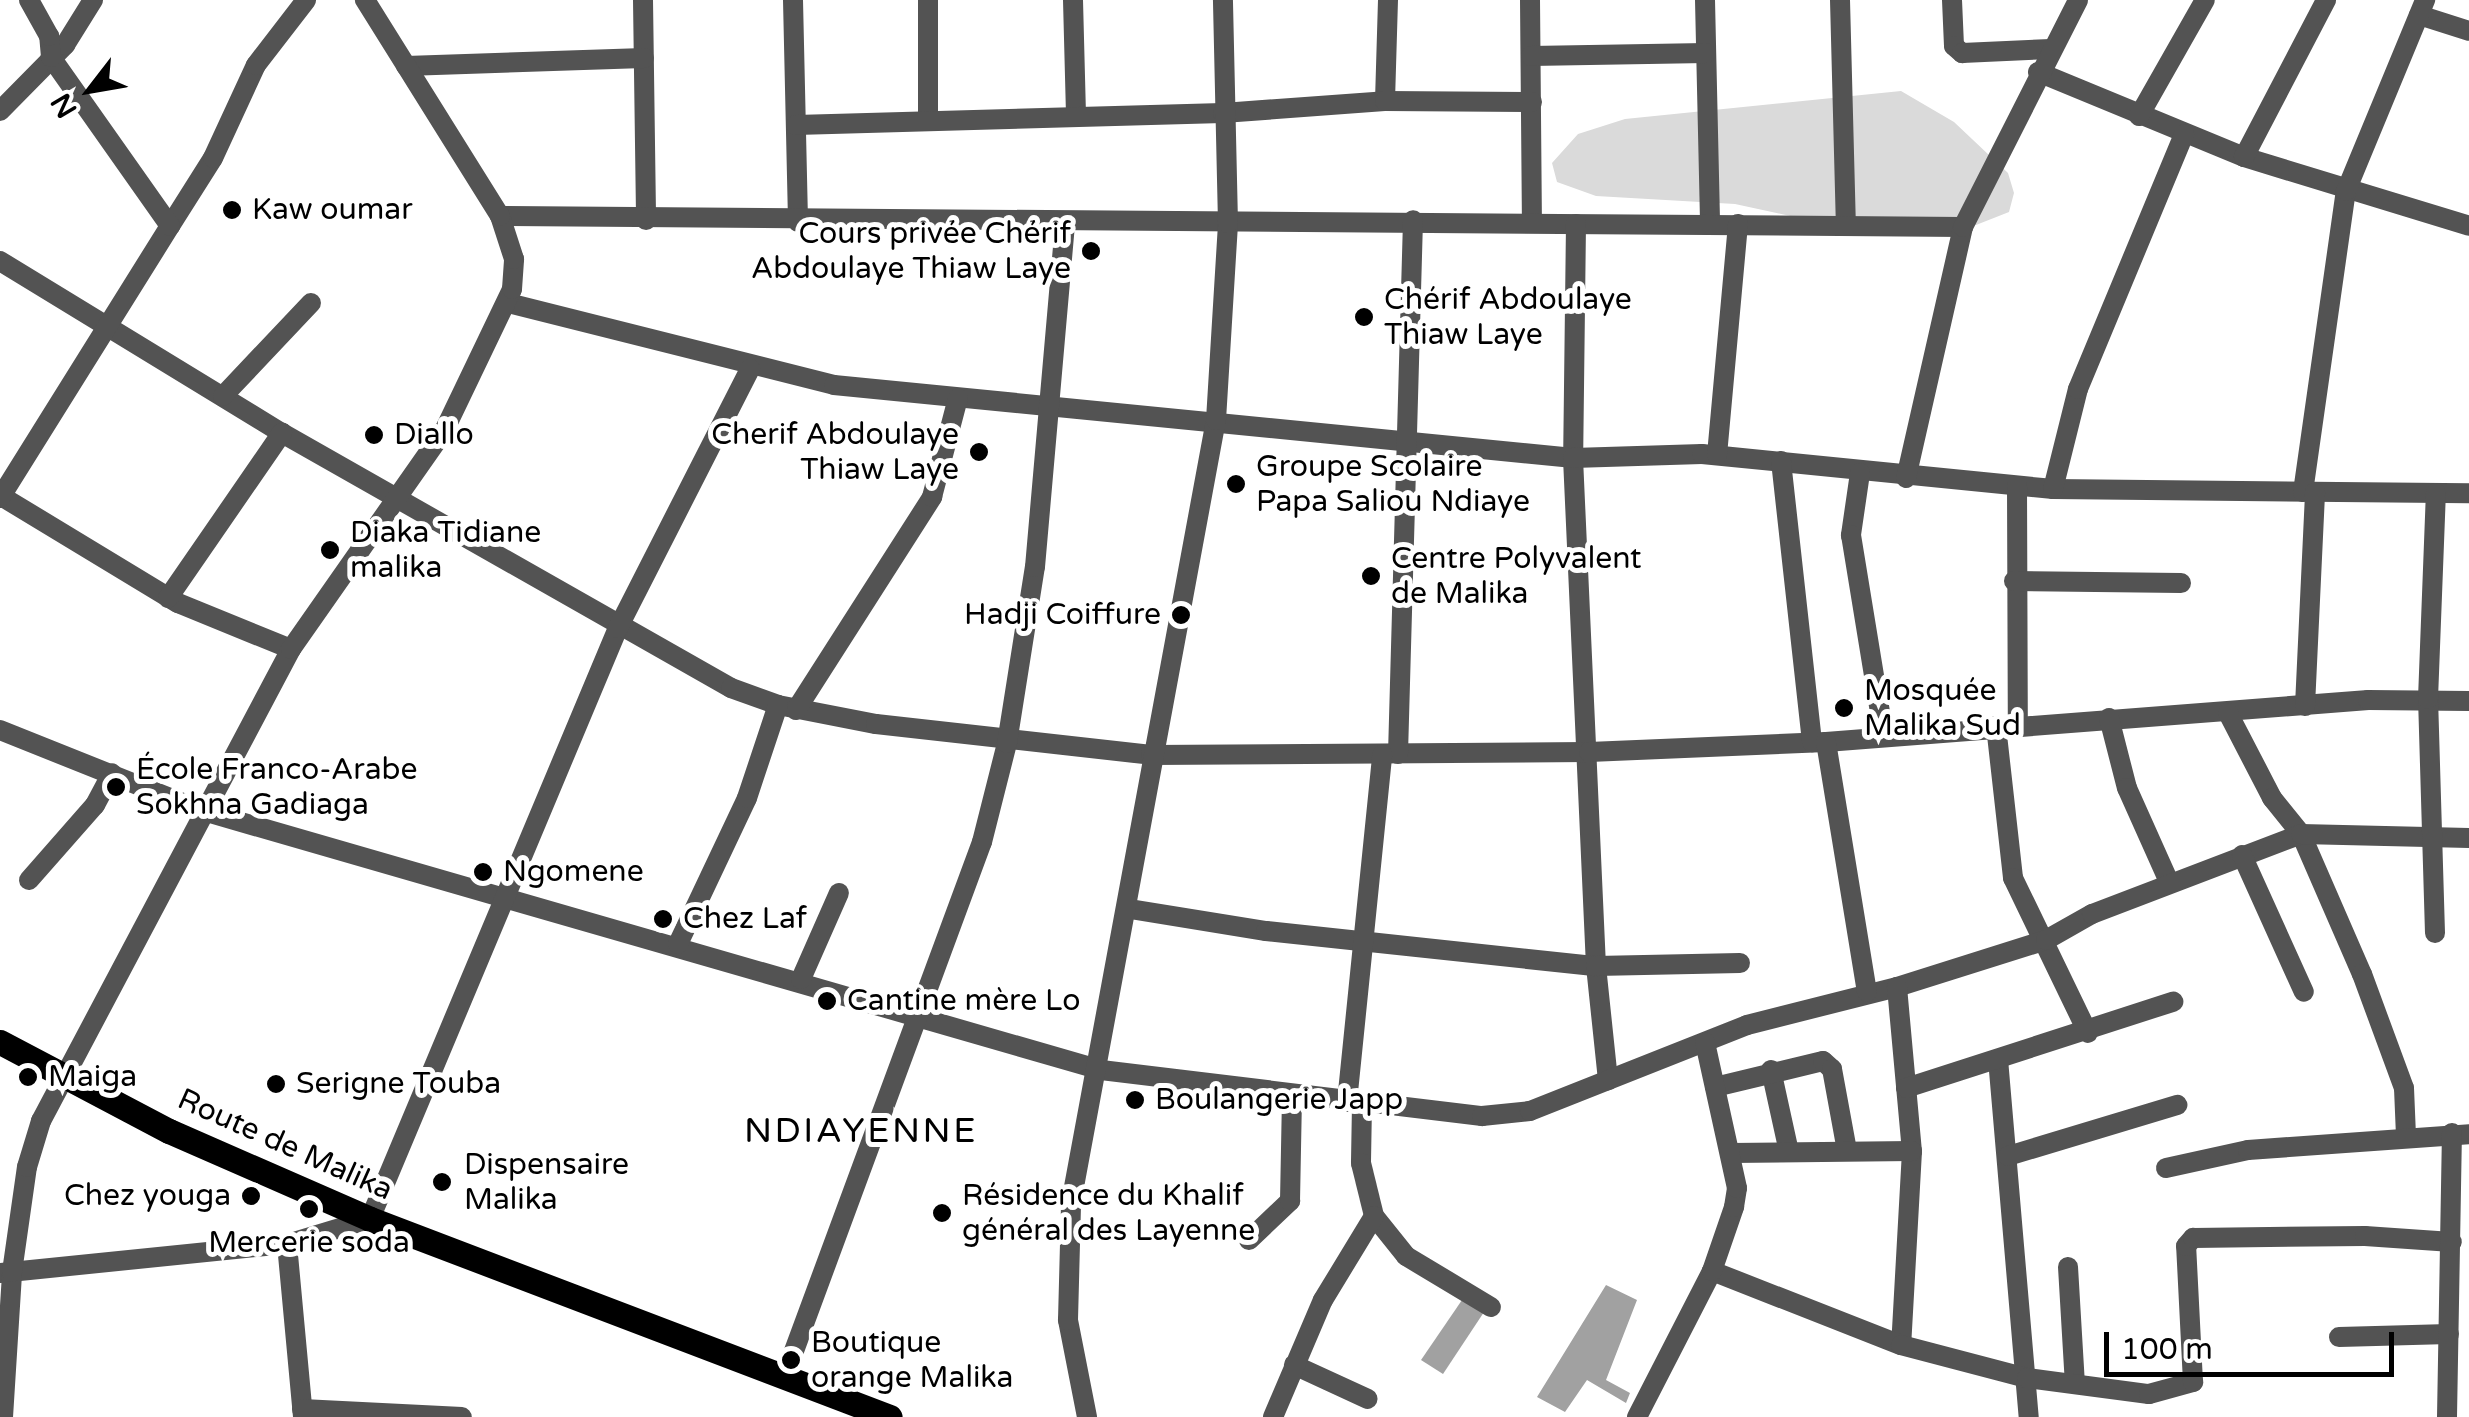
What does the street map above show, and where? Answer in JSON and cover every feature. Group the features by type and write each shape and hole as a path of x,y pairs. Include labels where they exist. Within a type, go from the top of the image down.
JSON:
{"main road":[{"name":"Route de Malika","path":"0,1042 62,1078 370,1219 890,1417"}],"street":[{"path":"29,0 49,36 50,58 170,226"},
{"path":"0,111 50,58 93,0"},
{"path":"291,649 168,598 1,497 212,158 256,64 306,0"},
{"path":"3,1417 6,1272 29,1155 62,1078 291,649 394,495 444,429 508,302 514,259 500,216 365,0"},
{"path":"643,0 646,220"},
{"path":"793,0 798,222"},
{"path":"928,0 928,121"},
{"path":"1073,0 1076,117"},
{"path":"1086,1417 1071,1342 1066,1262 1071,1203 1130,908 1151,755 1216,420 1228,223 1223,0"},
{"path":"1385,101 1388,0"},
{"path":"1530,0 1532,223"},
{"path":"1704,0 1710,224"},
{"path":"1840,0 1846,225"},
{"path":"1952,0 1954,46 1962,52 2051,50"},
{"path":"1906,478 1963,227 2038,72 2078,0"},
{"path":"2139,116 2205,0"},
{"path":"2244,157 2326,0"},
{"path":"2306,706 2309,492 2346,191 2422,7 2469,30"},
{"path":"1531,56 1706,53"},
{"path":"406,66 644,58"},
{"path":"2038,72 2244,157 2469,226"},
{"path":"796,125 1223,113 1385,101 1532,102"},
{"path":"2054,489 2078,390 2184,134"},
{"path":"500,216 798,222 1413,220 1963,227"},
{"path":"1413,220 1407,440 1390,754 1364,939 1354,1103 1361,1163 1374,1216 1406,1256 1491,1306"},
{"path":"784,1378 982,842 1007,743 1050,407 1066,224"},
{"path":"1576,224 1573,458 1596,966 1608,1080"},
{"path":"1716,455 1738,224"},
{"path":"0,261 110,323 282,433 618,628 787,707 1007,743 1151,755 1589,752 1819,742 2306,706 2469,701"},
{"path":"223,396 311,302"},
{"path":"508,302 750,368 958,398 1216,420 1573,458 1716,455 1906,478 2054,489 2469,493"},
{"path":"6,1272 287,1244 370,1219 499,900 618,628 750,368"},
{"path":"678,944 787,707 932,497 958,398"},
{"path":"168,598 282,433"},
{"path":"1781,461 1819,742 1868,992"},
{"path":"1860,473 1852,535 1884,736"},
{"path":"2017,486 2007,726 2009,862 2088,1033"},
{"path":"2435,933 2428,700 2436,493"},
{"path":"2014,581 2181,583"},
{"path":"2228,713 2272,798 2301,834 2404,1088 2406,1136"},
{"path":"2110,718 2127,788 2169,882"},
{"path":"0,730 203,811 499,900 801,979 1100,1070 1354,1103 1508,1114 1705,1042 2046,940 2169,882 2301,834 2469,838"},
{"path":"30,880 95,805 112,774"},
{"path":"2242,856 2304,992"},
{"path":"801,979 839,893"},
{"path":"1130,908 1596,966 1740,963"},
{"path":"1897,987 1912,1150 1901,1346"},
{"path":"1906,1088 2088,1033 2173,1002"},
{"path":"1637,1417 1712,1270 1737,1188 1705,1042"},
{"path":"1716,1087 1814,1058 1832,1069 1846,1152"},
{"path":"1998,1059 2028,1417"},
{"path":"1771,1070 1788,1152"},
{"path":"1249,1240 1290,1201 1292,1096"},
{"path":"2008,1156 2177,1105"},
{"path":"2166,1168 2248,1150 2461,1134 2452,1242 2447,1417"},
{"path":"1731,1153 1912,1150"},
{"path":"1273,1417 1294,1365 1374,1216"},
{"path":"1712,1270 1901,1346 2027,1378 2149,1394 2193,1382 2186,1246 2193,1238 2365,1236 2452,1242"},
{"path":"287,1244 302,1413 462,1417"},
{"path":"2068,1267 2075,1384"},
{"path":"2338,1337 2449,1334"},
{"path":"1294,1365 1368,1400"}],"shaded area":[{"path":"1901,91 1954,122 2008,173 2014,193 2009,212 1976,225 1813,221 1735,204 1596,196 1557,182 1552,163 1578,134 1625,119"},
{"path":"1606,1285 1637,1300 1606,1380 1630,1393 1626,1403 1587,1380 1565,1412 1537,1397"},
{"path":"1462,1300 1488,1306 1443,1374 1421,1360"}],"place":[{"name":"Kaw oumar","path":"232,210"},
{"name":"Cours privée Chérif Abdoulaye Thiaw Laye","path":"1091,251"},
{"name":"Chérif Abdoulaye Thiaw Laye","path":"1364,317"},
{"name":"Diallo","path":"374,435"},
{"name":"Cherif Abdoulaye Thiaw Laye","path":"979,452"},
{"name":"Groupe Scolaire Papa Saliou Ndiaye","path":"1236,484"},
{"name":"Diaka Tidiane malika","path":"330,550"},
{"name":"Centre Polyvalent de Malika","path":"1371,576"},
{"name":"Hadji Coiffure","path":"1181,615"},
{"name":"Mosquée Malika Sud","path":"1844,708"},
{"name":"École Franco-Arabe Sokhna Gadiaga","path":"116,787"},
{"name":"Ngomene","path":"483,872"},
{"name":"Chez Laf","path":"663,919"},
{"name":"Cantine mère Lo","path":"827,1001"},
{"name":"Maiga","path":"28,1077"},
{"name":"Serigne Touba","path":"276,1084"},
{"name":"Boulangerie Japp","path":"1135,1100"},
{"name":"Dispensaire Malika","path":"442,1182"},
{"name":"Chez youga","path":"251,1196"},
{"name":"Mercerie soda","path":"309,1209"},
{"name":"Résidence du Khalif général des Layenne","path":"942,1213"},
{"name":"Boutique orange Malika","path":"791,1360"}],"district":[{"name":"NDIAYENNE","path":"861,1131"}]}
